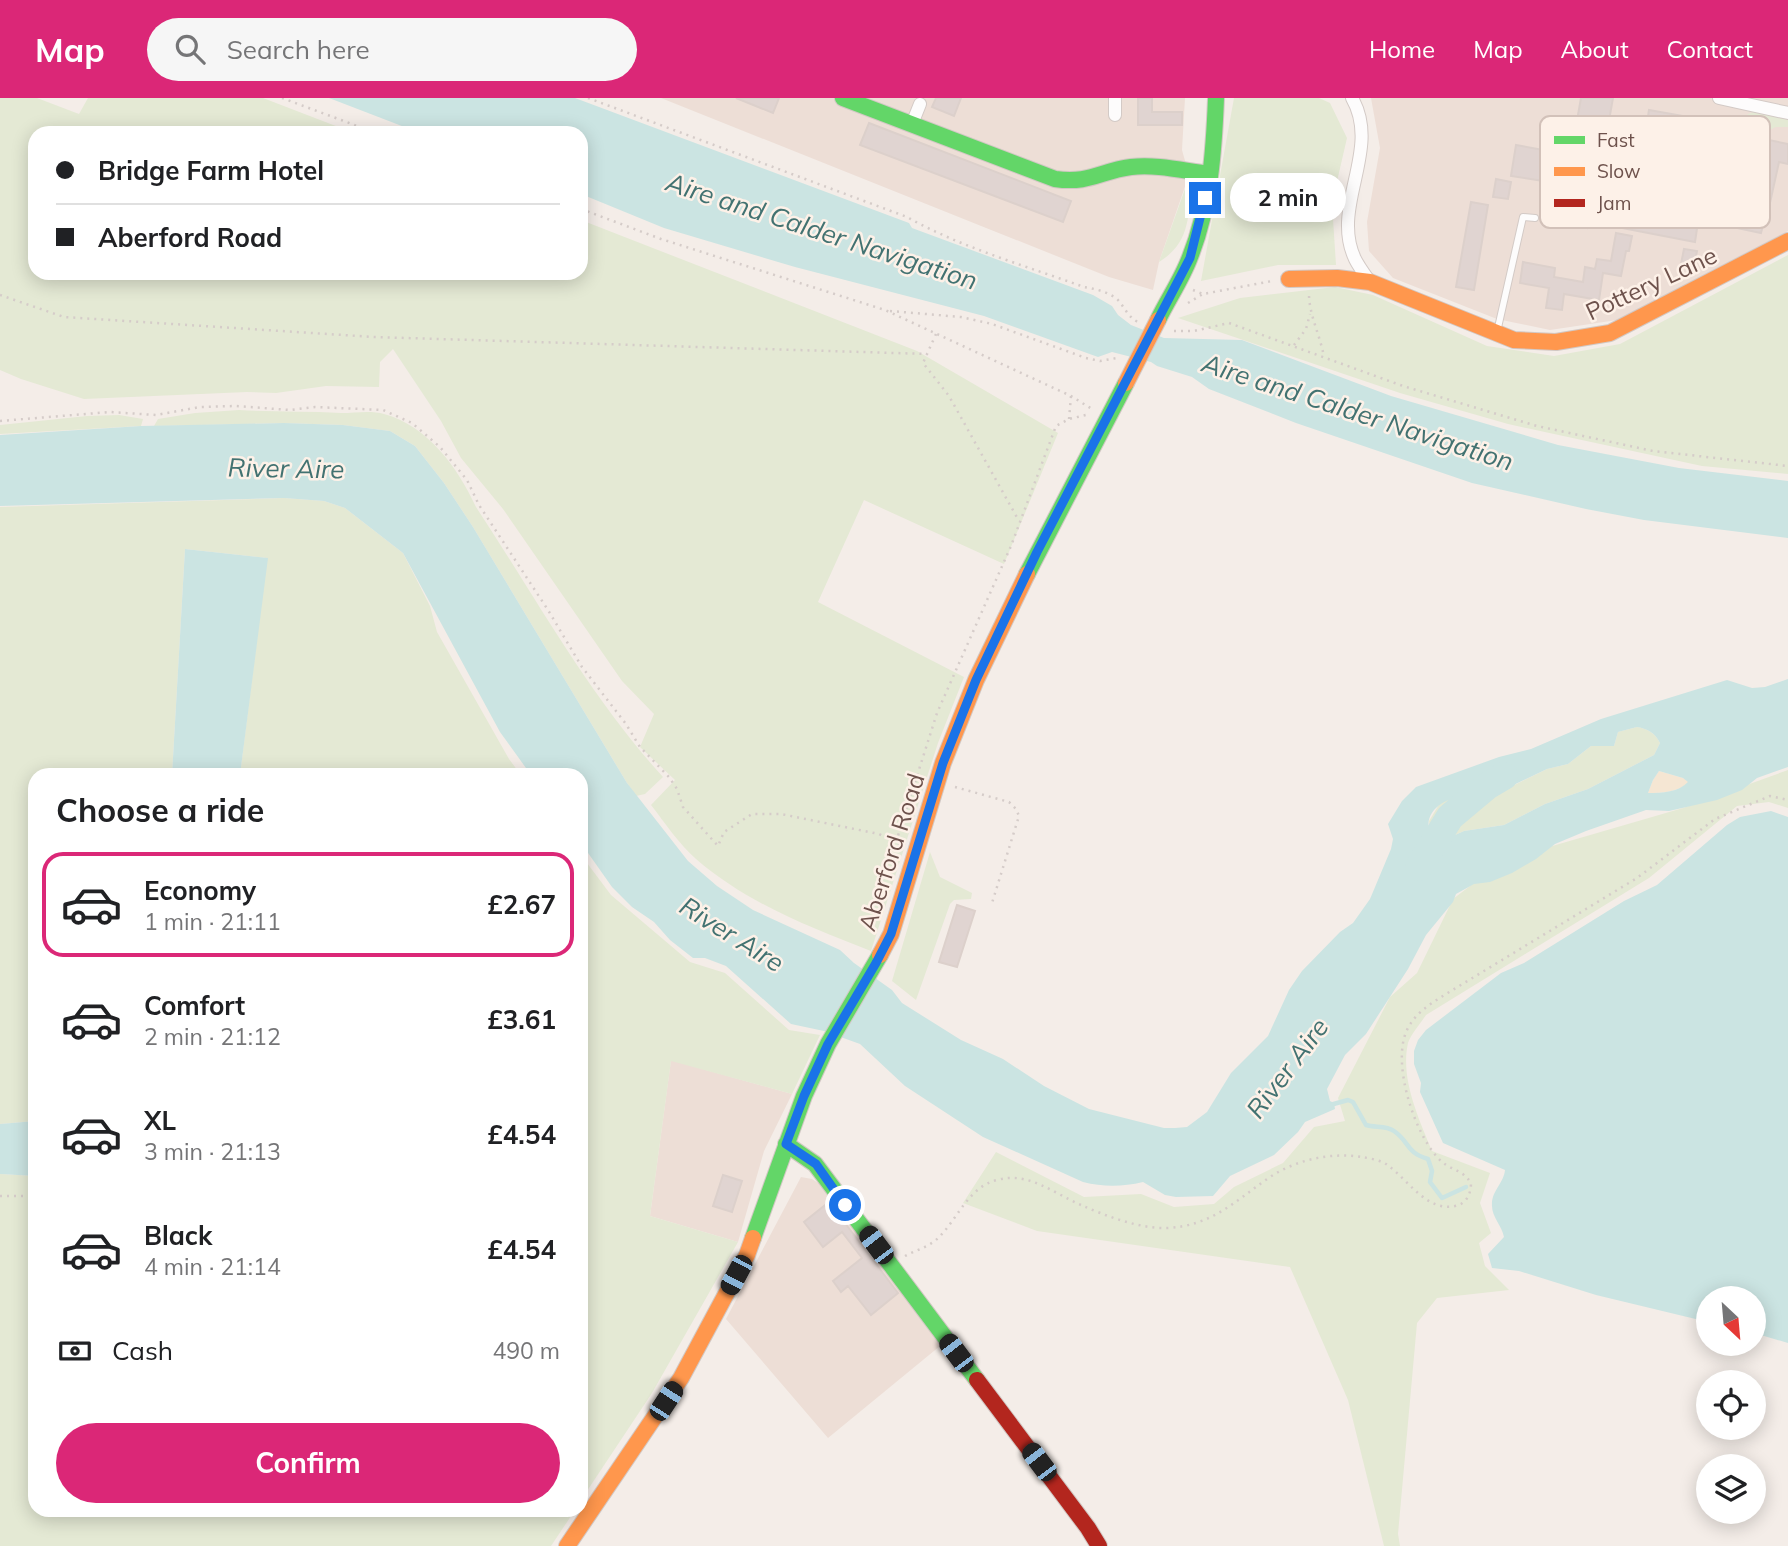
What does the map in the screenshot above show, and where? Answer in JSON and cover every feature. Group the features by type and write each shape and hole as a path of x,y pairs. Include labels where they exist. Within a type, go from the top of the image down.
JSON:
{"main road":[{"path":"843,98 1055,179 1075,183 1091,181 1115,170 1133,166 1209,174"},
{"path":"1151,323 1190,258 1199,228 1209,174 1216,98"},
{"name":"Pottery Lane","path":"1289,279 1337,278 1370,282 1496,334 1537,343 1610,333 1788,242"},
{"name":"Aberford Road","path":"588,1515 687,1367 747,1255 804,1096 828,1044 891,934 937,783 976,680 1037,552 1126,383 1151,323"},
{"path":"786,1144 816,1164 1099,1546"},
{"name":"Aberford Road","path":"567,1546 586,1517"}],"street":[{"path":"1115,98 1115,116"},
{"path":"1719,98 1788,113"},
{"path":"1354,99 1363,132 1362,153 1350,205 1350,242 1355,259 1370,282"},
{"path":"912,124 920,104"}],"lane":[{"path":"1496,334 1523,217 1535,218"}],"path":[{"path":"282,98 357,126"},
{"path":"588,98 907,216 928,229 1099,290 1118,301 1133,319 1151,323"},
{"path":"0,421 110,412 156,415 200,407 236,406 290,410 315,407 383,410 412,423 440,447 467,480 478,505 548,610 582,667 626,724 640,747 669,777 677,789 683,807 718,846 724,832 752,814 781,814 879,834 895,842 937,713 1020,522 1056,426 1069,419 1097,413 1071,396 885,310 661,239 588,212"},
{"path":"1307,278 1310,314 1321,340 1324,357"},
{"path":"1203,294 1289,279"},
{"path":"0,295 64,317 374,337 927,354"},
{"path":"885,310 961,317 992,324 1086,358 1100,361 1114,357"},
{"path":"1294,345 1306,329 1310,314"},
{"path":"1174,331 1194,331 1229,323 1475,409 1613,444 1788,466"},
{"path":"936,334 923,363 949,396 1020,522"},
{"path":"1069,419 1071,396"},
{"path":"937,783 1009,802 1016,808 1019,816 992,902"},
{"path":"891,1265 936,1241 977,1189 1007,1177 1042,1184 1079,1205 1107,1216 1163,1228 1189,1226 1214,1217 1272,1175 1294,1164 1339,1155 1383,1162 1431,1203 1444,1208 1460,1206 1471,1194 1471,1182 1465,1173 1441,1161 1416,1121 1408,1100 1403,1080 1401,1047 1413,1019 1446,994 1637,878 1715,819 1770,796 1788,800"},
{"path":"0,1196 28,1196"}],"shaded area":[{"path":"661,98 1185,98 1182,150 1189,175 1159,262 1153,290 1109,277"},
{"path":"1371,98 1788,98 1788,231 1617,320 1550,330 1497,319 1393,278 1369,251 1367,222 1380,148"},
{"path":"671,1060 792,1094 764,1151 738,1242 650,1216"},
{"path":"801,1177 812,1179 827,1189 940,1346 828,1438 726,1319"}],"green space":[{"path":"0,98 37,98 79,114 88,98 263,98 336,126 28,126 28,280 588,280 588,223 917,351 1058,433 1004,564 864,500 818,602 964,677 938,743 871,951 802,923 736,889 696,859 672,833 651,805 675,780 640,747 654,714 622,681 503,509 461,458 441,421 393,349 380,362 379,387 326,386 276,393 84,399 0,370"},
{"path":"1234,98 1319,98 1330,103 1347,138 1332,203 1336,265 1278,265 1201,281"},
{"path":"1757,110 1788,119 1788,127 1770,130 1770,116 1744,116"},
{"path":"1186,186 1192,192 1184,232 1176,248 1159,262"},
{"path":"1788,255 1788,474 1702,466 1508,424 1400,393 1178,318 1240,298 1335,287 1373,295 1487,346 1554,356 1620,344"},
{"path":"239,410 379,413 400,420 428,438 451,464 587,680 636,746 663,777 645,794 636,796 473,527 415,446 390,431 343,425 284,423 154,426 158,419"},
{"path":"119,415 143,419 141,426 0,434 0,425"},
{"path":"284,498 324,501 345,508 403,553 430,606 437,632 516,768 241,768 267,558 185,549 172,768 28,768 28,1122 0,1124 0,507"},
{"path":"1637,727 1651,732 1660,743 1654,755 1588,789 1545,804 1504,825 1464,831 1455,835 1433,837 1430,833 1429,821 1440,803 1448,799 1482,796 1491,790 1504,790 1547,769 1568,764 1591,746 1614,746 1618,732"},
{"path":"1788,770 1788,808 1769,802 1737,806 1649,878 1426,1015 1409,1040 1406,1057 1409,1085 1432,1151 1490,1173 1480,1203 1491,1233 1479,1243 1485,1266 1509,1290 1437,1298 1417,1323 1398,1534 1400,1546 1384,1546 1348,1400 1290,1267 1037,1231 963,1203 996,1152 1084,1197 1141,1194 1174,1207 1214,1204 1234,1187 1283,1163 1314,1127 1345,1121 1338,1098 1390,997 1417,973 1453,899 1504,860 1683,808"},
{"path":"930,852 940,877 972,893 971,899 954,900 950,904 916,1000 892,981"},
{"path":"588,864 611,895 690,962 725,973 789,1030 820,1035 792,1094 671,1061 650,1216 738,1242 652,1393 588,1489"},
{"path":"0,1174 28,1176 28,1517 570,1517 551,1546 0,1546"}],"sand":[{"path":"1659,771 1689,782 1675,790 1648,793"}],"water":[{"name":"Aire and Calder Navigation","path":"329,98 575,98 1093,295 1112,306 1118,315 1131,325 1164,338 1242,340 1391,396 1558,445 1679,468 1788,481 1788,538 1644,520 1472,483 1296,423 1209,389 1192,377 1151,362 1112,352 1098,357 984,316 795,267 664,228 588,197 588,126 402,126"},
{"path":"284,423 343,425 390,431 415,446 444,483 627,783 688,861 717,886 753,910 840,950 892,990 902,1003 961,1040 1003,1059 1044,1086 1089,1109 1164,1128 1187,1127 1207,1112 1231,1073 1268,1036 1289,990 1302,971 1340,932 1353,923 1370,899 1391,849 1393,839 1388,824 1402,801 1416,787 1499,757 1531,749 1601,719 1727,680 1752,688 1765,687 1788,679 1788,767 1757,778 1742,790 1717,800 1669,811 1646,810 1586,831 1555,844 1512,873 1490,882 1474,884 1456,894 1453,902 1426,935 1408,969 1366,1034 1345,1055 1327,1089 1335,1109 1305,1122 1274,1155 1230,1176 1213,1196 1165,1195 1143,1182 1113,1186 1090,1184 983,1137 905,1086 860,1044 824,1031 791,1024 726,966 705,958 693,958 670,940 654,922 632,907 612,887 588,853 588,768 526,768 500,732 403,553 345,508 324,501 284,498 0,506 0,435 141,426","holes":["1637,727 1645,729 1660,743 1654,755 1588,789 1545,804 1504,825 1464,831 1455,835 1433,837 1430,833 1431,814 1445,801 1465,796 1484,798 1491,790 1503,790 1547,769 1568,764 1591,746 1614,746 1618,732","1659,771 1688,782 1675,790 1648,793"]},
{"path":"185,549 268,558 241,768 172,768"},
{"path":"1771,811 1788,817 1788,1343 1766,1337 1766,1286 1696,1286 1696,1319 1596,1295 1519,1271 1492,1268 1488,1254 1504,1237 1494,1214 1492,1201 1505,1170 1443,1143 1420,1092 1421,1083 1414,1064 1414,1051 1426,1030 1501,973 1524,963 1624,901 1657,885 1740,817"},
{"path":"28,1122 28,1176 0,1174 0,1124"}],"building":[{"path":"736,98 779,98 773,113"},
{"path":"936,98 961,98 954,116 932,107"},
{"path":"1138,98 1152,98 1152,112 1182,112 1182,125 1138,125"},
{"path":"1581,98 1613,98 1610,116 1578,116"},
{"path":"1649,110 1683,116 1648,116"},
{"path":"869,123 1071,201 1063,222 860,145"},
{"path":"1770,140 1788,144 1788,164 1779,162 1770,203"},
{"path":"1516,145 1540,149 1540,180 1511,176"},
{"path":"1496,179 1511,182 1508,199 1493,197"},
{"path":"1471,202 1488,205 1474,290 1456,287"},
{"path":"1622,228 1697,228 1695,242"},
{"path":"1737,228 1762,228 1761,233"},
{"path":"1616,233 1632,236 1629,251 1626,251 1621,276 1603,273 1599,300 1564,294 1562,310 1546,308 1549,288 1520,283 1523,262 1555,268 1554,277 1583,282 1585,267 1595,269 1597,259 1611,261"},
{"path":"1684,249 1697,251 1694,266 1681,264"},
{"path":"957,905 975,911 957,967 939,962"},
{"path":"723,1175 742,1181 732,1212 713,1206"},
{"path":"829,1202 898,1293 871,1315 848,1286 841,1292 833,1281 862,1258 842,1232 823,1247 804,1222"}],"waterway":[{"name":"River Aire","path":"1419,867 1450,817 1487,786 1504,776"},
{"path":"1330,1105 1348,1100 1353,1102 1366,1125 1391,1129 1411,1150 1428,1159 1432,1171 1430,1182 1442,1198 1466,1187"}],"traffic: fast":[{"path":"843,98 1055,179 1077,180 1141,166 1209,174"},
{"path":"1158,320 1187,265 1202,219 1212,158 1216,98"},
{"path":"1027,574 1126,383"},
{"path":"753,1238 804,1096 828,1044 880,955"},
{"path":"786,1144 815,1164 977,1380"}],"traffic: slow":[{"path":"1289,279 1337,278 1370,282 1514,340 1556,342 1610,333 1788,241"},
{"path":"1126,383 1158,320"},
{"path":"880,955 891,934 943,763 976,680 1027,574"},
{"path":"588,1515 681,1378 747,1255 753,1238"},
{"path":"567,1546 587,1517"}],"traffic: jam":[{"path":"977,1380 1099,1546"}],"route":[{"path":"845,1205 816,1164 786,1144 828,1044 891,934 943,763 976,680 1037,552 1190,258 1205,198"}]}
